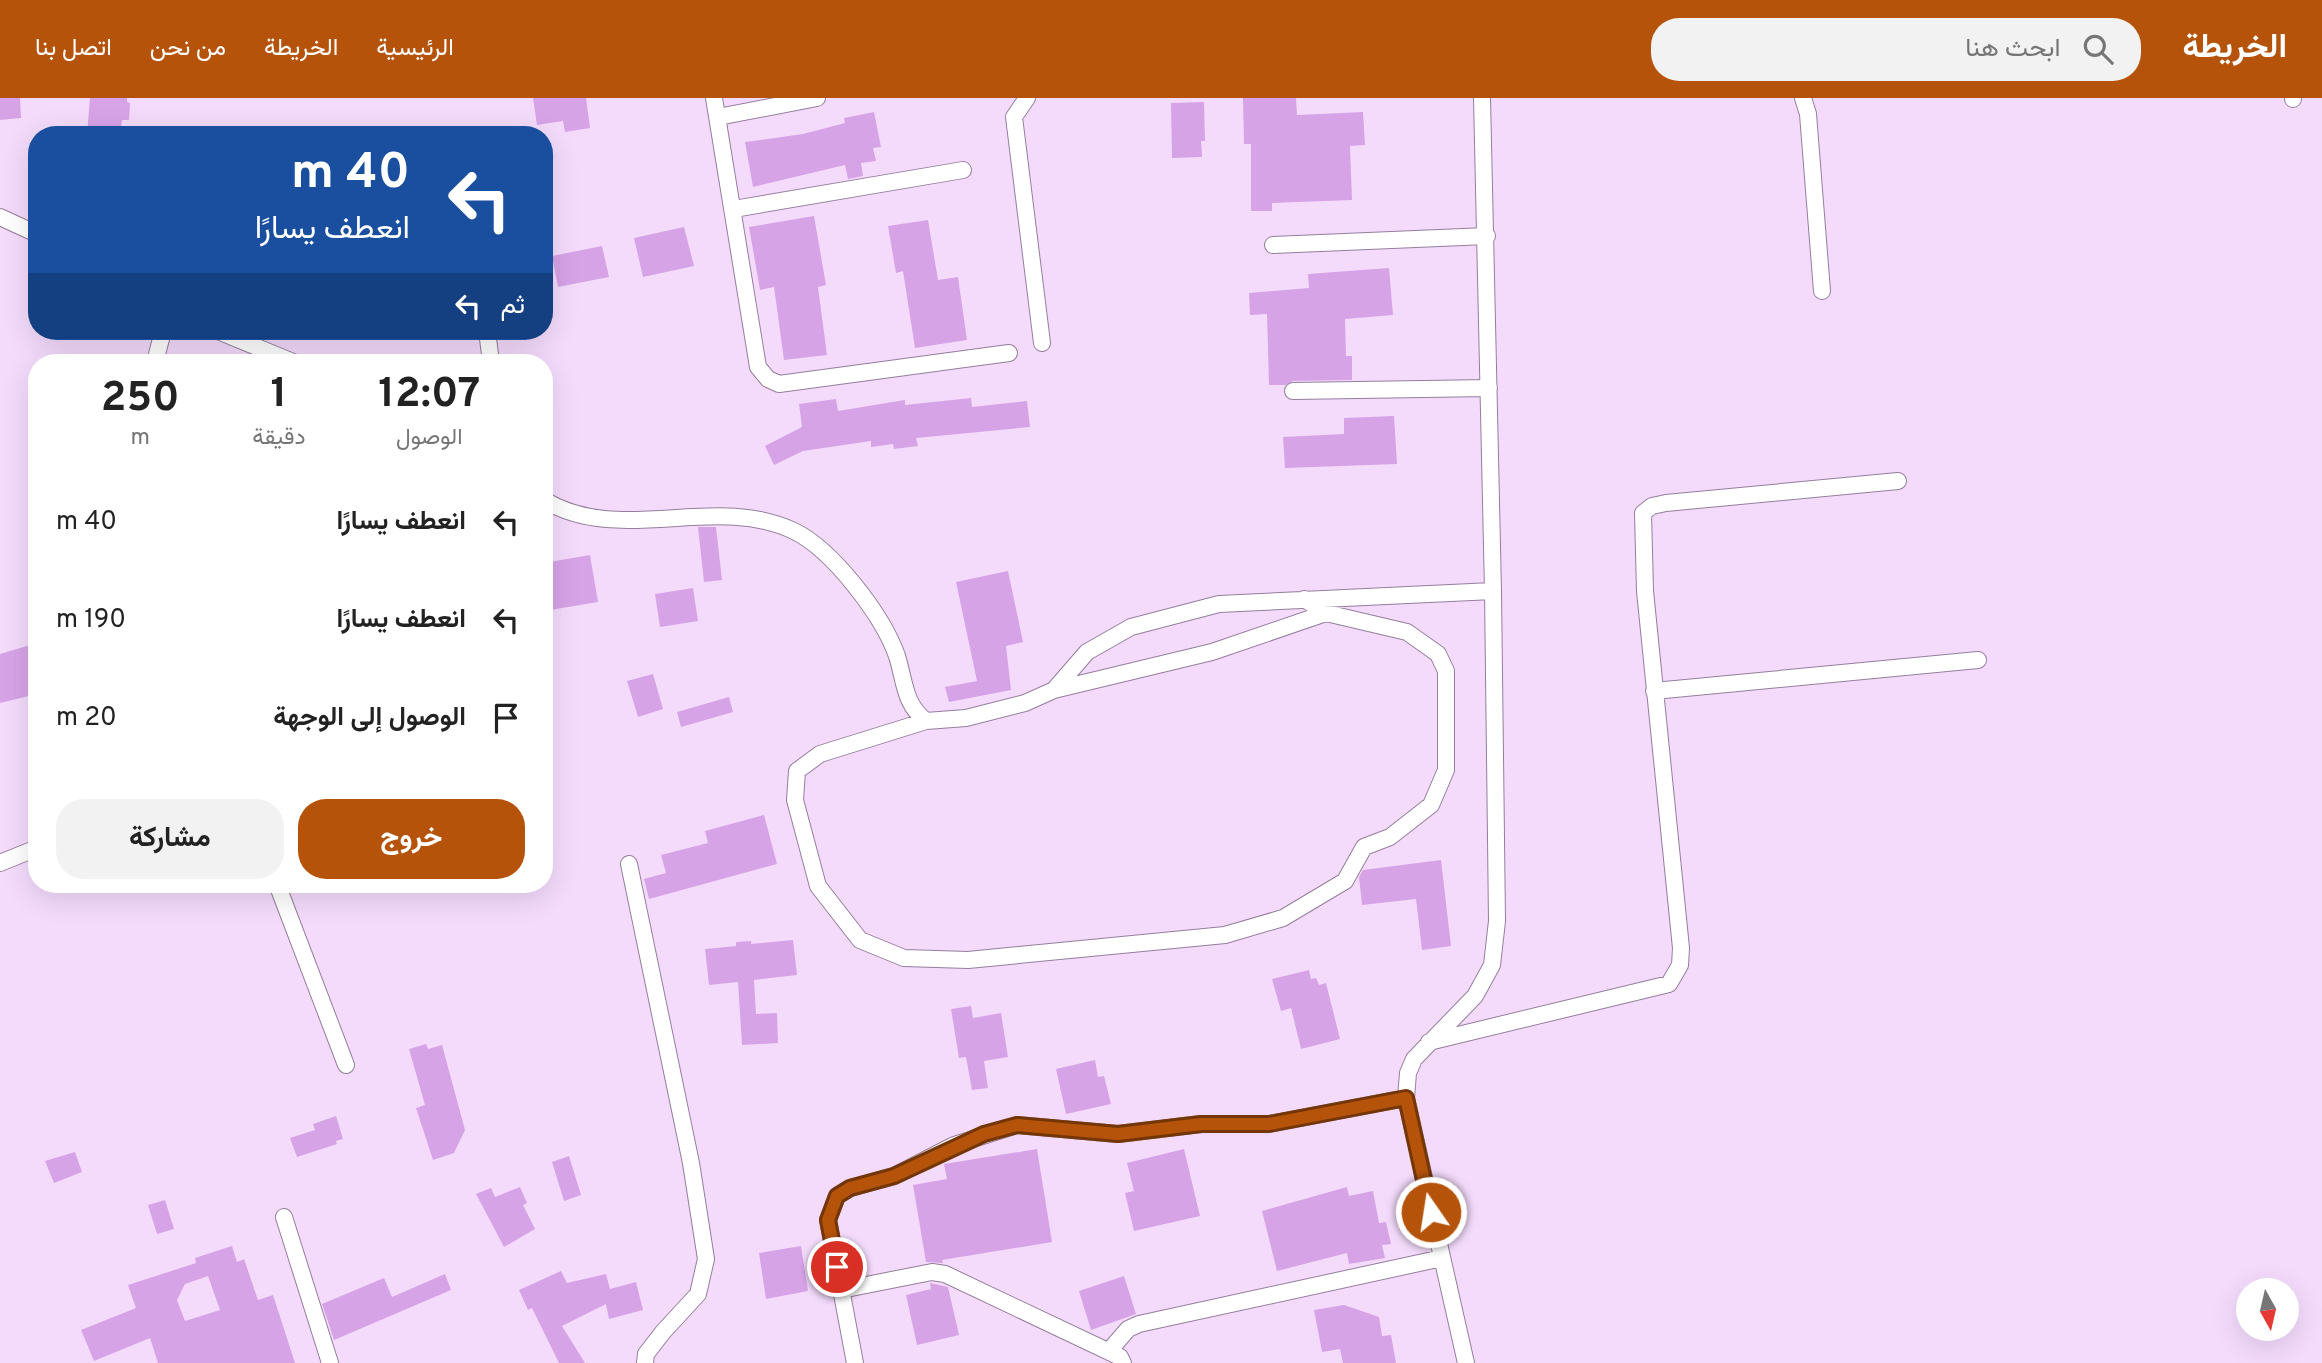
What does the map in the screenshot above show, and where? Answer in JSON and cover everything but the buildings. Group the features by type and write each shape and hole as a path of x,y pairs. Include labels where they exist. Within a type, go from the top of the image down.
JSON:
{"street":[{"path":"714,98 758,367 768,379 779,384 1009,354"},
{"path":"718,117 817,98"},
{"path":"1027,98 1014,117 1042,343"},
{"path":"1466,1363 1406,1098 1408,1073 1414,1059 1475,996 1492,965 1497,921 1487,236 1482,98"},
{"path":"1803,98 1809,123 1822,291"},
{"path":"734,209 963,170"},
{"path":"0,217 28,230"},
{"path":"1273,245 1487,236"},
{"path":"240,340 274,354"},
{"path":"1293,391 1489,388"},
{"path":"1429,1042 1657,988 1669,984 1675,977 1681,948 1644,577 1643,513 1652,506 1666,503 1898,481"},
{"path":"553,502 594,517 613,520 704,515 768,522 796,532 839,568 867,600 896,655 908,704 926,722"},
{"path":"1055,690 1087,652 1131,627 1219,604 1493,591"},
{"path":"1304,599 1326,613 1407,632 1438,654 1446,671 1446,770 1431,804 1390,837 1364,847 1345,881 1338,887 1283,918 1225,935 968,960 904,958 860,940 818,886 796,800 797,771 820,754 926,722 966,718 1025,703 1055,690 1212,652 1326,613"},
{"path":"1654,691 1978,660"},
{"path":"0,863 28,852"},
{"path":"629,864 691,1163 706,1259 698,1294 646,1354 645,1363"},
{"path":"280,893 346,1065"},
{"path":"855,1363 828,1220 837,1196 850,1188 894,1176 984,1134 1017,1125 1118,1134 1201,1124 1269,1124 1406,1098"},
{"path":"284,1217 330,1363"},
{"path":"1109,1351 1128,1329 1139,1324 1442,1258"},
{"path":"841,1290 932,1272 945,1274 1109,1351 1124,1363"}],"route":[{"path":"837,1267 828,1220 830,1208 837,1196 850,1188 894,1176 954,1145 1017,1125 1045,1125 1118,1134 1201,1124 1269,1124 1406,1098 1431,1212"}]}
